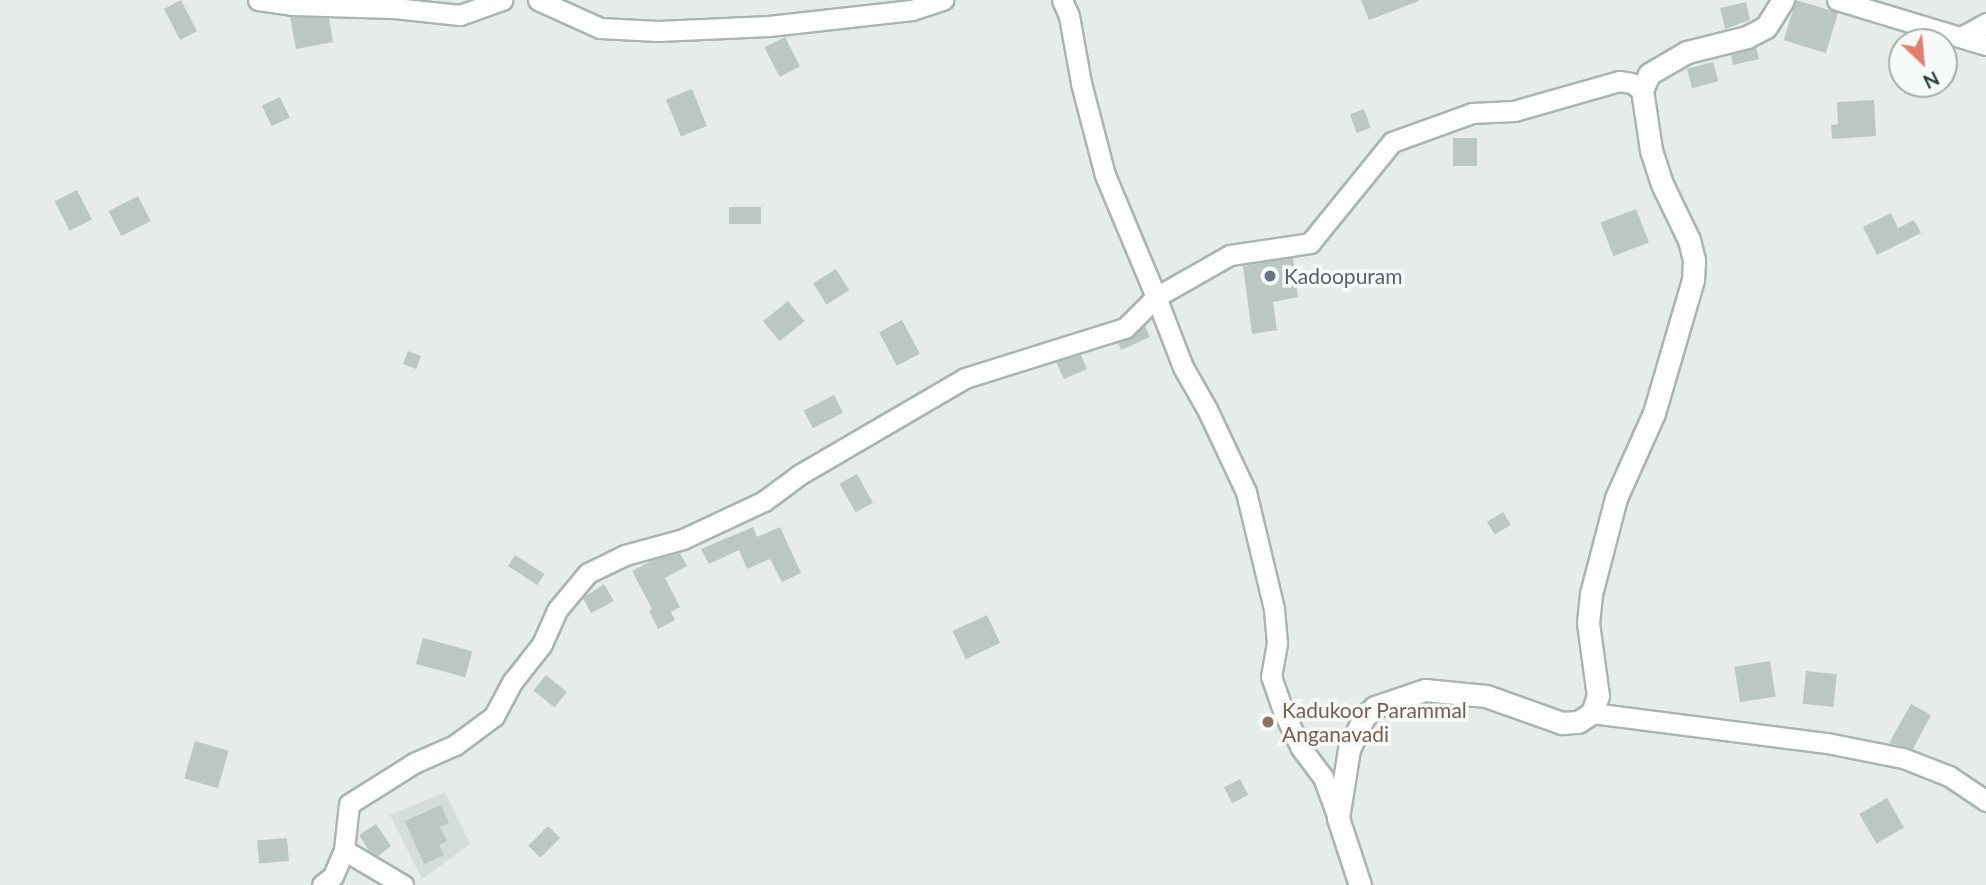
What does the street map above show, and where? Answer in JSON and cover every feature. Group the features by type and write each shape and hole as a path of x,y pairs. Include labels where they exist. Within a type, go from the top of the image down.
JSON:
{"main road":[{"path":"1360,885 1338,818 1349,749 1364,717 1391,700 1425,691 1472,694 1562,723 1578,722 1592,713 1598,696 1588,624 1591,594 1616,498 1654,413 1693,279 1694,260 1689,240 1662,184 1651,150 1642,90 1649,74 1687,52 1747,37 1766,27 1783,0"}],"street":[{"path":"258,0 292,5 382,8 460,15 502,0"},
{"path":"538,0 600,28 658,31 769,26 912,9 943,0"},
{"path":"1062,0 1069,16 1081,83 1105,175 1183,367 1207,409 1246,492 1274,609 1277,642 1271,676 1283,712 1301,748 1322,778 1338,818"},
{"path":"1837,0 1986,45"},
{"path":"1961,37 1986,23"},
{"path":"322,885 332,876 344,850 349,804 414,763 455,745 494,716 513,681 542,645 557,610 588,573 625,555 683,539 764,501 799,475 965,378 1125,328 1156,297 1230,255 1310,243 1392,142 1472,113 1514,111 1619,81 1642,90"},
{"path":"1592,713 1827,743 1903,758 1949,776 1986,801"},
{"path":"344,850 403,885"}],"shaded area":[{"path":"445,792 470,844 422,879 390,815"}],"building":[{"path":"181,0 197,31 180,40 164,9"},
{"path":"1361,0 1418,0 1419,1 1369,20"},
{"path":"1796,0 1838,13 1826,53 1784,40"},
{"path":"1746,2 1750,20 1725,29 1720,8"},
{"path":"290,17 329,18 333,42 296,49"},
{"path":"785,37 800,66 779,77 765,47"},
{"path":"1756,47 1759,59 1733,65 1731,55"},
{"path":"1713,62 1718,81 1692,88 1687,69"},
{"path":"692,89 707,126 681,137 666,99"},
{"path":"280,97 290,118 272,126 262,105"},
{"path":"1874,100 1876,136 1832,139 1831,125 1838,124 1837,102"},
{"path":"1364,109 1371,128 1357,133 1350,114"},
{"path":"1453,138 1477,138 1477,166 1453,166"},
{"path":"77,190 92,219 70,231 55,201"},
{"path":"138,196 151,221 121,236 109,211"},
{"path":"729,207 761,207 761,224 729,224"},
{"path":"1636,209 1649,243 1613,256 1601,223"},
{"path":"1891,213 1898,228 1914,220 1921,233 1877,255 1863,227"},
{"name":"Kadoopuram","path":"1293,258 1298,297 1273,302 1277,330 1252,334 1243,266"},
{"path":"836,269 849,290 826,305 813,283"},
{"path":"788,301 804,321 779,341 763,321"},
{"path":"902,320 920,354 897,366 879,332"},
{"path":"1145,326 1150,337 1121,350 1118,343 1133,337"},
{"path":"408,351 421,356 416,369 403,364"},
{"path":"1081,355 1087,369 1064,379 1056,362"},
{"path":"834,395 843,413 813,428 804,410"},
{"path":"857,474 873,503 856,513 840,484"},
{"path":"1503,512 1511,525 1495,535 1487,522"},
{"path":"753,527 757,537 780,527 801,573 782,582 770,559 747,569 739,550 709,564 701,549"},
{"path":"680,553 687,566 665,578 680,607 671,612 675,620 658,629 649,611 652,609 632,571 651,561"},
{"path":"515,555 544,574 537,585 508,566"},
{"path":"604,584 614,601 591,613 583,598"},
{"path":"987,615 1000,643 966,659 953,631"},
{"path":"423,638 472,651 465,677 416,664"},
{"path":"1770,661 1776,697 1740,702 1734,667"},
{"path":"1806,671 1837,674 1833,707 1803,704"},
{"path":"546,675 567,692 554,708 533,691"},
{"path":"1911,704 1931,715 1913,749 1889,743"},
{"path":"195,741 229,751 218,788 184,778"},
{"path":"1240,779 1248,795 1232,803 1224,787"},
{"path":"1887,798 1904,827 1876,843 1859,814"},
{"path":"441,805 449,823 440,827 447,841 439,845 444,855 424,864 405,821"},
{"path":"376,824 391,846 378,856 369,851 359,835"},
{"path":"548,826 560,838 540,858 528,846"},
{"path":"287,838 289,861 259,864 257,841"}],"place":[{"name":"Kadoopuram","path":"1270,276"},
{"name":"Kadukoor Parammal Anganavadi","path":"1268,722"}]}
